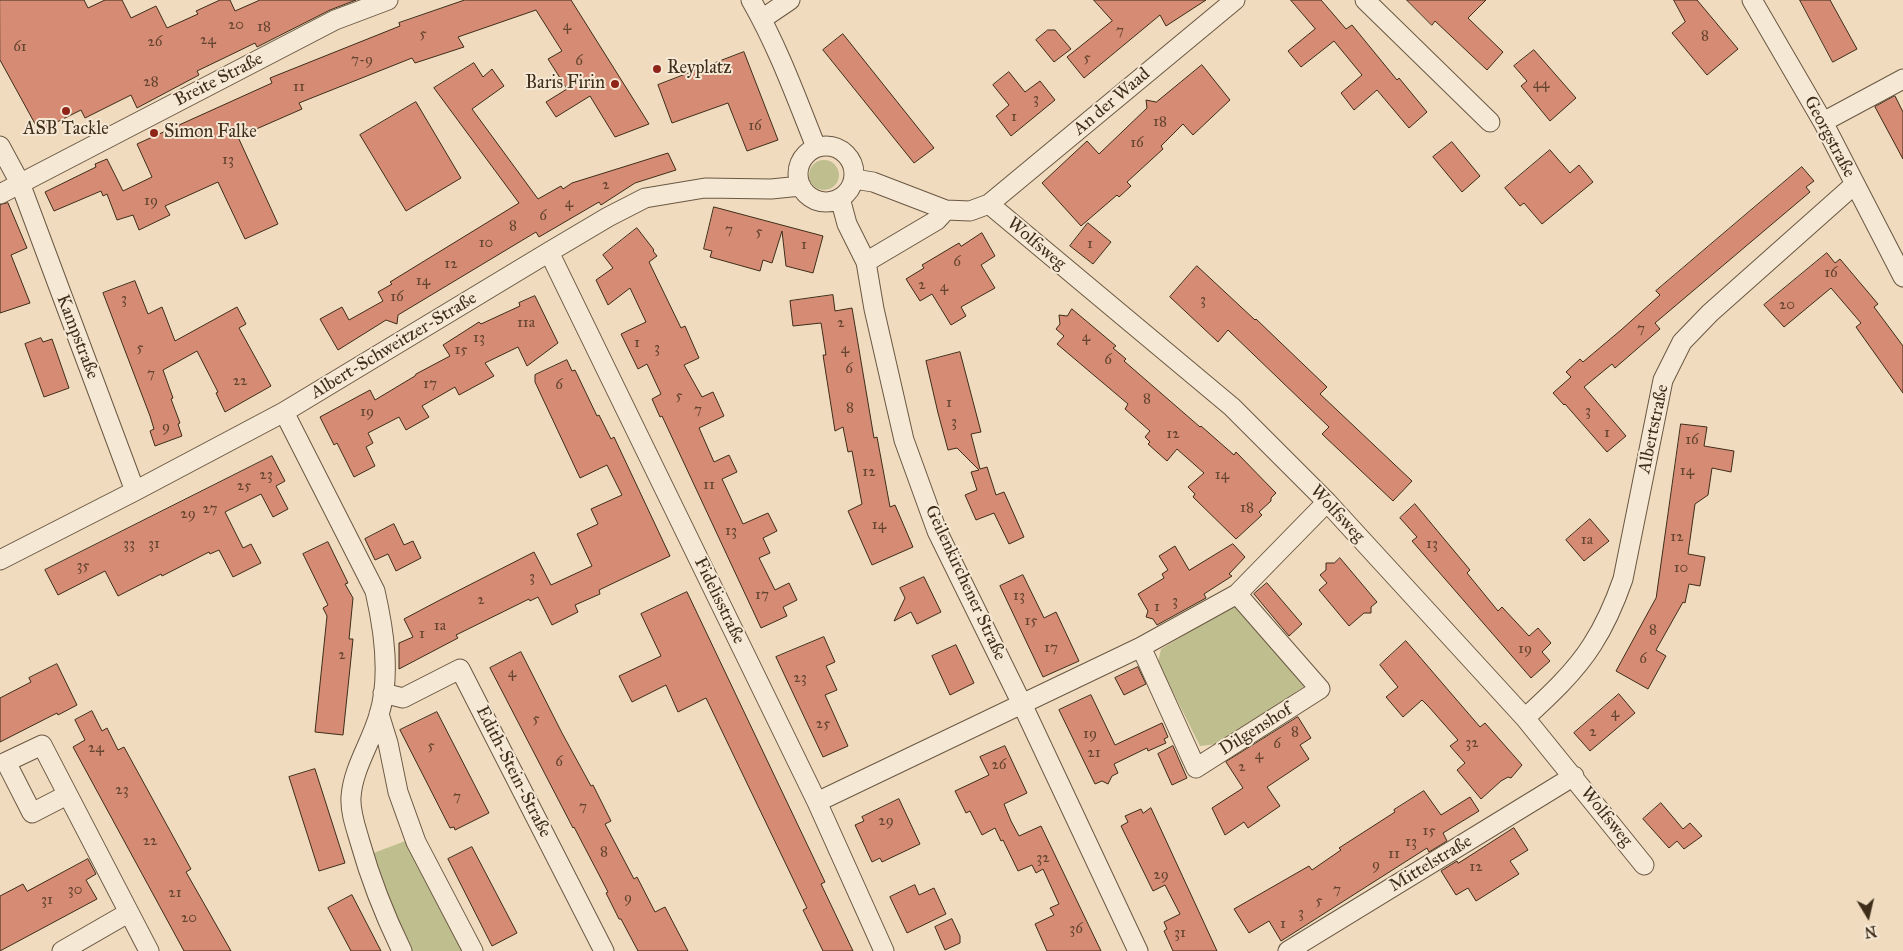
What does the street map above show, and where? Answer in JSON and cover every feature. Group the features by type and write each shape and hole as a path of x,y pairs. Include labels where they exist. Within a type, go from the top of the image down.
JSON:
{"street":[{"name":"Breite Straße","path":"0,194 335,20 388,0"},
{"path":"751,0 783,65 816,148"},
{"path":"762,19 790,0"},
{"name":"An der Waad","path":"989,204 1235,0"},
{"path":"1365,0 1490,122"},
{"name":"Georgstraße","path":"1752,0 1823,122 1903,277"},
{"path":"1823,122 1903,79"},
{"name":"Kampstraße","path":"0,146 20,183 135,491"},
{"path":"828,146 839,149 848,156 853,166 854,178 849,190 840,198 826,202 818,201 805,193 801,186 798,171 801,161 807,153 816,148 828,146"},
{"path":"854,178 873,182 946,210 970,211 989,204"},
{"name":"Albertstraße","path":"1525,718 1554,692 1592,646 1624,580 1663,380 1682,342 1710,313 1854,185"},
{"name":"Albert-Schweitzer-Straße","path":"0,560 284,412 608,217 645,198 705,188 771,189 801,186"},
{"name":"Geilenkirchener Straße","path":"840,198 847,224 866,262 874,309 904,440 937,531 1022,704 1138,951"},
{"name":"Wolfsweg","path":"989,204 1232,407 1327,502 1525,718 1574,776 1644,865"},
{"path":"866,262 937,220 946,210"},
{"name":"Fidelisstraße","path":"549,252 817,802 884,951"},
{"path":"284,412 375,591 382,622 385,656 383,693 379,714 355,776 351,799 355,825 372,884 402,951"},
{"path":"817,802 1140,647 1237,594 1327,502"},
{"name":"Dilgenshof","path":"1140,647 1196,768 1320,689 1237,594"},
{"name":"Edith-Stein-Straße","path":"383,693 403,698 460,669 604,951"},
{"path":"379,714 388,742 398,792 416,842 473,951"},
{"name":"Mittelstraße","path":"1288,951 1574,776"},
{"path":"67,795 149,951"},
{"path":"62,951 128,913"}],"shaded area":[{"path":"824,160 835,164 839,175 835,186 824,190 813,186 809,175 813,164"},
{"path":"1234,605 1306,685 1218,744 1200,746 1158,662 1161,649"},
{"path":"408,840 467,951 410,951 393,920 371,854"}],"building":[{"path":"0,0 84,0 88,8 105,0 122,0 131,18 156,6 167,28 198,14 196,11 220,0 230,0 235,11 260,0 356,0 330,10 257,47 255,43 197,71 199,75 137,108 131,95 85,118 81,110 39,131 0,60"},
{"path":"465,0 571,0 649,124 615,137 590,96 556,117 546,102 567,89 548,59 562,51 536,10 458,37 464,47 415,63 412,58 299,103 302,109 238,137 278,224 245,239 218,182 165,206 170,215 139,230 133,215 117,220 107,194 103,196 101,191 54,211 45,192 96,167 95,164 107,159 123,191 152,177 137,144 272,83 270,78 400,26 399,23"},
{"path":"1094,0 1206,0 1166,26 1160,15 1084,78 1067,57 1112,21"},
{"path":"1291,0 1321,0 1346,29 1352,25 1397,80 1399,78 1427,112 1409,128 1377,90 1354,110 1341,93 1362,75 1334,41 1301,67 1288,51 1315,29"},
{"path":"1407,0 1486,0 1468,18 1503,52 1487,70 1435,21 1432,25"},
{"path":"1674,0 1697,0 1738,49 1707,75 1672,33 1685,22"},
{"path":"1800,0 1830,0 1857,49 1833,62"},
{"path":"1048,30 1055,30 1071,49 1054,62 1036,40"},
{"path":"843,34 934,148 914,163 823,50"},
{"path":"1534,50 1576,98 1550,121 1521,86 1527,81 1514,66"},
{"path":"744,52 778,140 747,151 728,103 672,123 658,85"},
{"path":"474,63 483,77 492,69 504,86 472,109 538,199 561,186 563,189 572,183 668,153 676,170 635,183 601,205 599,202 539,237 536,232 398,315 397,324 386,320 338,350 320,319 342,307 349,320 383,301 378,292 392,284 390,282 519,203 434,88"},
{"path":"1202,65 1230,100 1193,135 1183,124 1161,146 1163,149 1127,182 1131,186 1119,197 1117,195 1081,226 1042,183 1087,141 1099,154 1147,108 1146,100 1156,102"},
{"path":"1009,72 1025,92 1040,81 1055,100 1011,136 996,116 1009,105 993,85"},
{"path":"1895,96 1903,112 1903,159 1875,107"},
{"path":"416,102 461,178 406,211 360,135"},
{"path":"1452,142 1480,176 1462,192 1433,157"},
{"path":"1550,150 1570,173 1579,165 1593,182 1542,224 1524,203 1520,206 1505,188"},
{"path":"1802,167 1814,181 1806,187 1810,192 1655,323 1660,329 1615,368 1612,364 1584,387 1626,436 1607,452 1553,393 1571,377 1566,372 1580,359 1583,362 1621,330 1660,295 1656,291"},
{"path":"8,203 27,248 11,255 30,303 0,313 0,205"},
{"path":"714,207 823,236 813,273 786,266 782,231 772,263 763,260 760,271 710,257 712,251 704,249"},
{"path":"1088,223 1111,242 1093,264 1070,246"},
{"path":"637,228 657,256 649,262 681,328 685,326 699,358 684,365 702,397 713,392 724,416 699,428 714,462 729,455 737,472 722,479 743,524 768,513 777,531 763,538 770,553 759,558 775,590 789,583 797,600 783,607 787,616 761,628 662,416 660,417 652,399 661,394 647,364 638,369 621,334 646,322 630,288 608,305 596,280 613,268 603,255"},
{"path":"982,233 995,256 981,265 995,288 961,307 966,316 951,325 932,294 920,301 906,279 924,268 922,265 959,243 961,246"},
{"path":"1827,253 1835,263 1840,259 1878,304 1874,307 1903,346 1903,393 1856,327 1861,323 1831,288 1784,327 1764,305"},
{"path":"1197,266 1327,387 1320,394 1412,481 1393,501 1322,434 1329,427 1228,330 1218,342 1170,297"},
{"path":"135,281 148,314 162,307 175,341 237,307 246,324 239,328 271,386 225,412 216,393 218,392 197,351 163,370 173,398 171,399 180,423 178,424 182,436 155,446 150,431 154,429 150,416 103,293"},
{"path":"833,295 835,311 852,308 874,438 877,437 890,507 895,505 913,547 872,565 848,511 862,504 852,451 848,452 843,427 835,431 823,355 826,355 821,323 793,326 790,301"},
{"path":"535,296 558,343 527,366 518,347 485,363 494,376 459,395 455,387 422,406 429,417 406,430 399,417 368,433 373,443 366,447 375,466 354,477 337,443 334,445 320,417 370,390 375,400 416,374 450,356 443,345 479,322 481,324 520,306 519,303"},
{"path":"1072,309 1116,346 1113,348 1126,359 1124,361 1234,455 1236,452 1276,493 1271,498 1271,501 1259,512 1262,515 1236,539 1193,497 1195,494 1188,487 1204,473 1177,449 1167,461 1148,444 1150,442 1145,437 1150,431 1125,409 1128,404 1057,344 1064,336 1056,329 1060,324 1059,315 1067,316"},
{"path":"41,338 43,342 52,339 69,388 44,397 25,344"},
{"path":"960,352 981,432 971,434 980,469 987,467 996,495 1004,492 1024,537 1009,544 994,513 976,520 965,495 977,490 971,472 979,470 957,448 948,450 938,413 926,361"},
{"path":"567,360 572,371 575,370 597,416 599,415 611,439 614,437 670,556 599,590 600,594 575,605 578,612 552,625 538,597 530,601 529,599 456,635 458,638 399,669 399,643 413,637 404,619 534,552 551,585 592,566 577,534 598,524 591,509 622,495 607,465 580,478 535,382 535,375"},
{"path":"1681,424 1707,427 1704,446 1734,451 1731,472 1712,468 1708,495 1695,504 1688,554 1705,557 1700,586 1689,584 1685,603 1683,602 1656,650 1666,656 1648,689 1616,671 1656,598"},
{"path":"272,456 285,481 276,486 288,509 273,517 261,494 225,512 243,548 251,544 261,563 233,577 219,550 210,554 209,552 118,596 105,571 58,595 45,570"},
{"path":"1415,504 1470,570 1467,573 1498,611 1502,607 1529,636 1538,628 1551,643 1542,652 1550,661 1531,678 1412,541 1417,537 1400,518"},
{"path":"1590,519 1609,541 1584,561 1566,540"},
{"path":"394,524 404,545 413,541 421,558 396,571 388,554 375,560 365,539"},
{"path":"328,542 348,583 345,584 353,598 349,639 353,639 343,735 315,732 327,616 323,608 328,605 303,554"},
{"path":"1233,544 1245,557 1229,574 1232,576 1204,594 1206,598 1157,625 1153,619 1146,617 1148,611 1138,594 1164,578 1162,574 1168,570 1159,556 1175,546 1189,570"},
{"path":"1340,558 1377,602 1371,607 1371,613 1364,613 1349,626 1319,590 1327,583 1320,575 1326,570 1326,563 1334,563"},
{"path":"1023,575 1044,618 1056,612 1079,661 1043,677 1000,586"},
{"path":"924,577 941,612 917,624 911,612 894,621 905,598 900,588"},
{"path":"1267,583 1302,624 1289,636 1254,594"},
{"path":"687,592 825,882 821,884 853,951 823,951 803,910 807,908 706,698 678,712 666,685 632,702 619,676 661,656 641,614"},
{"path":"824,637 835,662 826,666 837,690 825,695 848,746 823,757 776,657"},
{"path":"1406,641 1480,727 1485,723 1522,765 1511,778 1508,777 1501,781 1481,799 1457,770 1465,763 1450,746 1458,740 1429,707 1422,700 1403,717 1386,697 1398,687 1380,665"},
{"path":"956,645 974,683 950,695 932,656"},
{"path":"521,652 562,733 591,786 593,785 611,821 605,824 634,879 637,877 655,912 665,907 688,951 638,951 621,919 619,919 606,893 608,892 490,668"},
{"path":"57,664 77,705 0,742 0,698 31,682 29,678"},
{"path":"1138,667 1146,684 1124,695 1115,678"},
{"path":"1619,694 1635,713 1590,751 1574,733"},
{"path":"1091,695 1115,745 1162,723 1168,737 1164,739 1166,743 1148,751 1147,748 1114,764 1118,773 1112,776 1108,784 1102,781 1095,784 1059,710"},
{"path":"92,711 102,731 107,728 118,750 124,747 191,869 186,872 231,951 184,951 73,747 85,740 75,720"},
{"path":"437,712 489,813 455,830 454,827 450,828 400,730"},
{"path":"1298,717 1311,738 1300,745 1309,759 1267,787 1280,806 1248,828 1244,822 1225,835 1212,808 1243,788 1226,762"},
{"path":"1005,746 1027,793 1004,804 1011,821 1019,836 1041,826 1101,951 1047,951 1035,924 1054,915 1050,908 1059,904 1043,869 1036,873 1032,865 1018,871 995,828 982,835 970,811 966,813 955,791 989,775 980,757"},
{"path":"1173,746 1187,778 1172,785 1158,754"},
{"path":"315,769 345,863 319,871 289,777"},
{"path":"1424,791 1441,815 1470,797 1479,811 1443,833 1447,841 1429,852 1427,848 1281,941 1269,921 1249,933 1234,909 1309,866 1312,870 1341,850 1339,848"},
{"path":"899,799 920,844 882,862 880,858 872,862 855,825 864,821 862,817"},
{"path":"1661,803 1683,829 1690,823 1702,836 1684,849 1677,841 1669,848 1643,819"},
{"path":"1151,808 1217,951 1173,951 1164,931 1167,929 1164,922 1180,914 1165,885 1153,891 1121,826 1128,822 1125,816 1141,809 1143,813"},
{"path":"1514,828 1528,850 1510,861 1519,874 1476,901 1468,888 1456,895 1441,871 1457,861 1458,863"},
{"path":"472,847 517,933 492,946 448,859"},
{"path":"88,859 96,874 86,880 97,899 0,951 0,896 23,884 27,891"},
{"path":"915,885 919,895 934,888 946,914 907,933 890,897"},
{"path":"352,895 381,951 351,951 328,908"},
{"path":"952,919 960,936 960,943 945,950 935,927"}],"place":[{"name":"Reyplatz","path":"657,69"},
{"name":"Baris Firin","path":"615,84"},
{"name":"ASB Tackle","path":"66,111"},
{"name":"Simon Falke","path":"154,133"}]}
